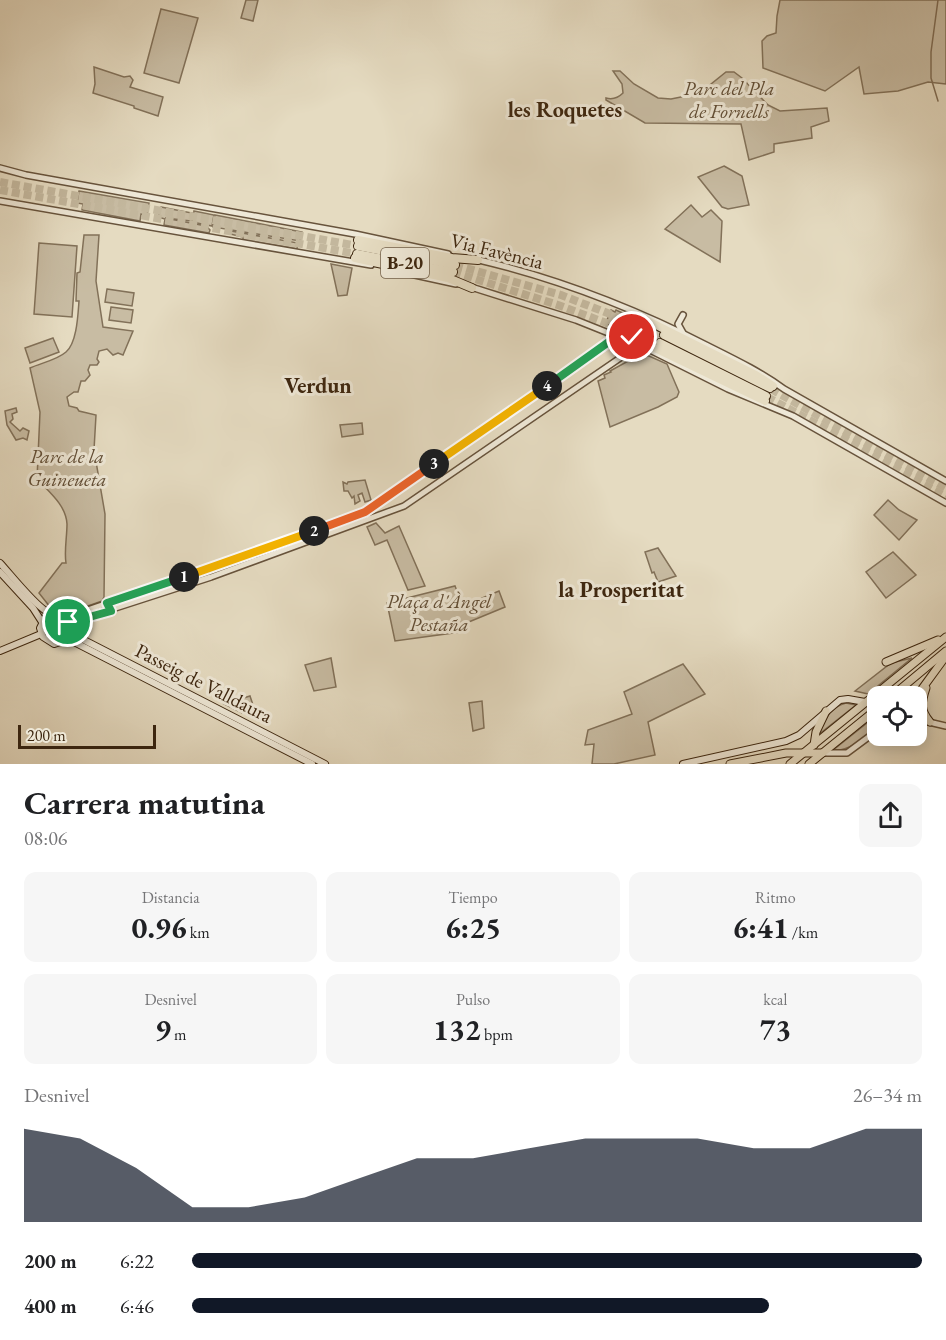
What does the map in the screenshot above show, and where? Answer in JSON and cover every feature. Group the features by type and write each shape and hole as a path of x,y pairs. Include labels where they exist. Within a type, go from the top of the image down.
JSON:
{"highway":[{"path":"357,250 478,260"},
{"path":"357,250 448,278 472,288"},
{"name":"B-20","path":"357,250 454,269"},
{"path":"646,321 756,375 769,393"},
{"path":"662,339 769,393"},
{"path":"639,341 769,393"}],"main road":[{"path":"0,563 42,609 64,618 70,627 65,639 57,643 50,643 41,634 42,622 33,608 0,572"},
{"path":"42,622 45,618 54,615"},
{"name":"Passeig de Valldaura","path":"70,627 84,640 325,764"},
{"path":"0,651 41,634"},
{"path":"886,662 946,637"},
{"path":"790,764 946,637"},
{"name":"Passeig de Valldaura","path":"65,639 77,643 312,764"},
{"path":"924,686 946,654"},
{"path":"905,686 946,654"},
{"path":"930,678 921,707 930,722"},
{"path":"683,764 786,741 799,735 826,711 844,699 866,702"},
{"path":"814,745 816,732 826,711"},
{"path":"809,764 867,717"},
{"path":"730,764 786,753 822,753"}],"street":[{"name":"Via Favència","path":"0,168 26,175 356,234 478,260 571,286 684,334 759,372 784,389 946,481"},
{"path":"0,201 371,265 472,288 639,341"},
{"path":"683,315 679,319 678,326 684,334"},
{"path":"64,618 266,549 365,512 619,336 637,319 646,321 650,326 650,332 639,341 404,506 221,573 75,621 70,627"},
{"path":"630,325 630,334 639,341 729,389 792,416 946,503"},
{"path":"601,329 607,335 605,345"},
{"path":"107,603 111,611"},
{"path":"927,721 946,726"},
{"path":"822,753 845,754 867,738"}],"green space":[{"path":"246,0 258,0 253,21 241,18"},
{"path":"780,0 946,0 946,84 928,82 898,91 864,94 859,67 825,91 763,68 762,41 767,36 776,33"},
{"path":"161,9 198,18 179,83 144,73"},
{"path":"94,67 124,77 130,76 133,80 130,87 163,97 158,116 93,93"},
{"name":"Parc del Pla de Fornells","path":"613,71 620,71 634,84 658,98 671,99 701,92 726,72 734,72 768,105 780,111 827,108 829,121 811,127 812,138 774,144 774,152 749,160 741,124 645,123 606,100 606,98 615,98 623,93 622,84"},
{"path":"724,166 742,176 749,205 728,209 722,207 698,177"},
{"path":"79,191 149,203 147,215 141,214 140,221 82,210 83,204 77,203"},
{"path":"691,205 702,217 711,210 722,221 720,262 665,229"},
{"path":"161,207 192,213 191,221 165,218 206,226 210,230 209,233 164,225 165,219 158,217"},
{"path":"194,211 214,215 212,226 192,222"},
{"path":"215,215 302,232 300,241 213,227"},
{"path":"231,231 298,243 297,249 243,240 243,237 230,234"},
{"name":"Parc de la Guineueta","path":"84,235 99,235 96,281 103,327 133,331 123,355 118,353 113,355 107,349 99,351 97,365 90,365 88,370 90,375 85,381 81,381 78,392 67,397 69,406 96,415 94,450 105,514 104,597 102,601 71,612 59,605 50,607 39,593 62,563 66,563 67,524 60,505 37,479 40,412 30,368 62,355 73,342 79,301 76,301 77,273 80,272"},
{"path":"39,243 77,246 72,317 34,314"},
{"path":"331,264 352,268 347,295 338,296"},
{"path":"107,289 134,293 132,306 105,302"},
{"path":"111,307 133,310 131,323 109,320"},
{"path":"611,310 629,316 620,324 605,325"},
{"path":"53,338 59,352 30,363 25,348"},
{"path":"639,355 649,356 667,364 679,392 677,397 610,427 598,381 605,378 604,375 610,371"},
{"path":"16,408 17,412 12,414 13,419 10,422 20,431 23,428 29,431 27,440 23,438 16,440 7,425 5,411"},
{"path":"362,423 363,434 342,437 340,425"},
{"path":"365,480 371,500 365,502 362,493 358,495 360,501 355,504 354,496 352,498 348,491 344,491 343,482 347,484"},
{"path":"888,500 899,510 917,520 899,540 874,515"},
{"path":"376,523 385,533 399,526 425,586 408,590 387,540 375,545 367,527"},
{"path":"658,548 676,576 658,582 654,572 652,573 645,552"},
{"path":"893,552 916,575 886,598 866,572"},
{"name":"Plaça d'Àngel Pestaña","path":"455,586 463,606 499,591 505,607 459,626 460,632 395,641 387,603"},
{"path":"331,658 336,687 314,691 305,665"},
{"path":"912,658 878,686 867,686 867,694 855,691 891,663"},
{"path":"683,664 705,694 648,722 655,755 614,764 592,764 594,744 585,745 588,730 632,714 624,692"},
{"path":"250,696 253,705 242,713 224,704"},
{"path":"482,701 484,728 473,731 469,703"},
{"path":"846,703 856,705 818,735 832,711"},
{"path":"867,723 867,735 862,739 845,749 832,751"}],"waterway":[{"path":"938,0 931,52 931,78 938,101"}],"tunnel":[{"path":"0,182 358,246"},
{"path":"0,190 357,254"},
{"path":"455,265 561,295 664,335"},
{"path":"453,272 558,305 660,343"},
{"path":"771,389 946,488"},
{"path":"767,397 946,497"}],"district":[{"name":"les Roquetes","path":"565,109"},
{"name":"Verdun","path":"318,385"},
{"name":"la Prosperitat","path":"621,589"}],"route":[{"path":"68,622 69,625 75,621 111,611 107,603 266,549 365,512 617,336 634,339 632,337"}]}
